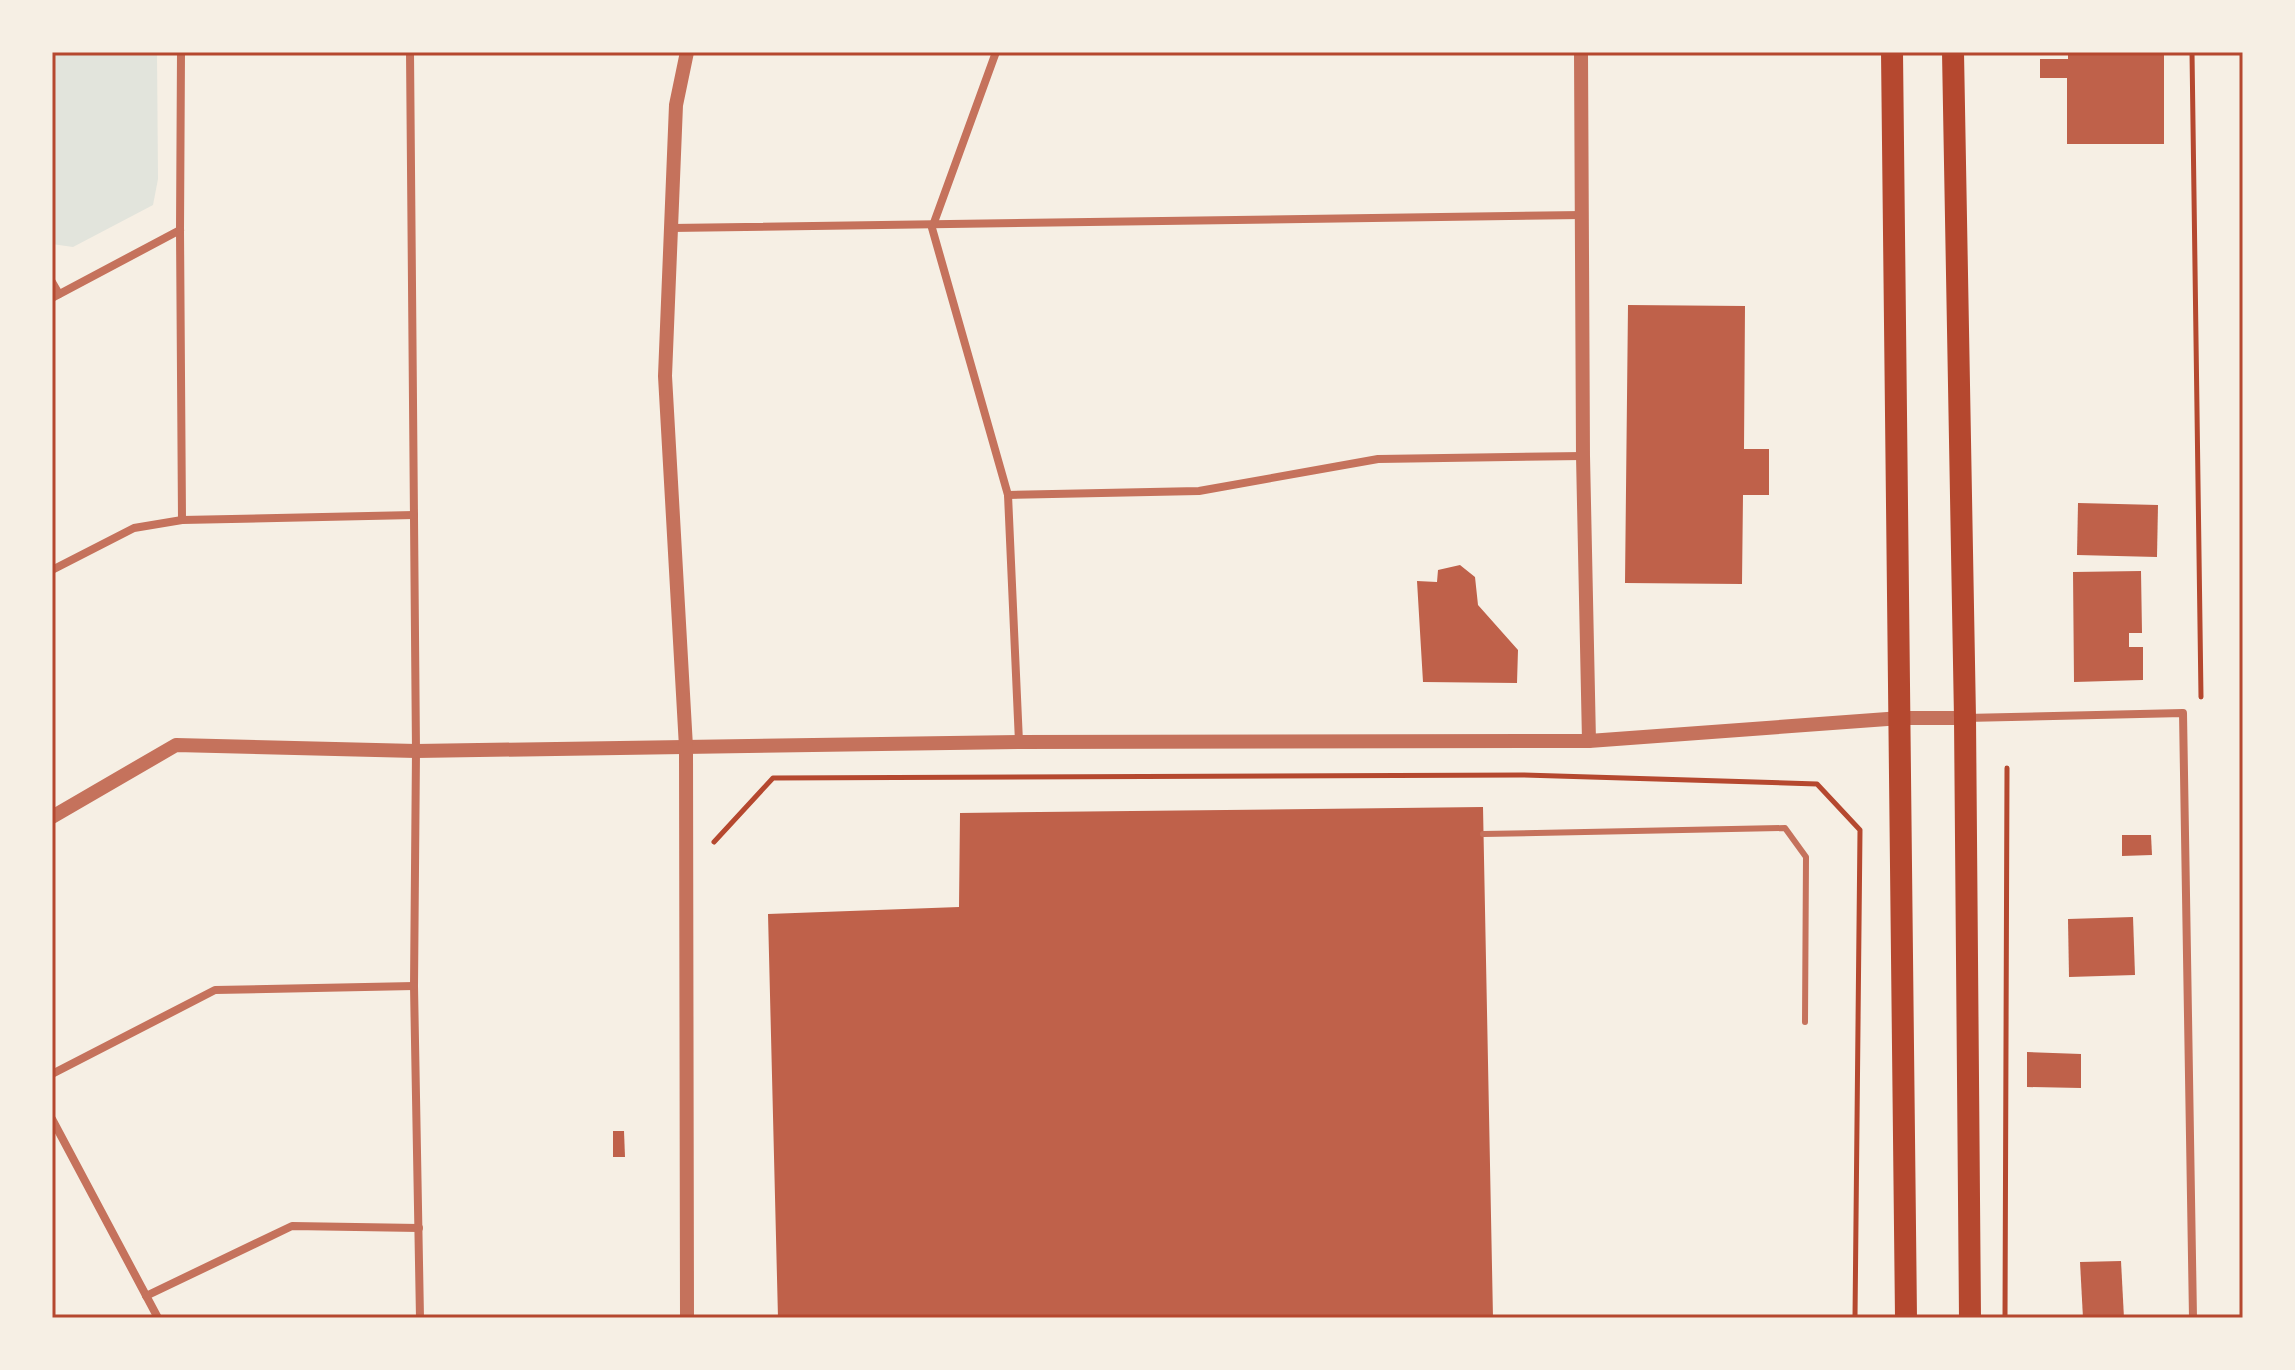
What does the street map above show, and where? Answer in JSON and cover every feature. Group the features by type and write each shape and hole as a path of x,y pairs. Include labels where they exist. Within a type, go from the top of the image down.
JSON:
{"highway":[{"path":"1892,52 1906,1318"},
{"path":"1953,52 1965,718 1970,1318"}],"street":[{"path":"181,52 182,520"},
{"path":"410,52 416,751 414,986 420,1318"},
{"path":"687,52 676,105 665,376 686,747 687,1318"},
{"path":"996,52 933,224 1008,495 1019,742"},
{"path":"1581,52 1583,456 1589,741"},
{"path":"671,228 1583,215"},
{"path":"52,282 55,296 180,230"},
{"path":"1008,495 1199,491 1378,459 1583,456"},
{"path":"52,570 134,528 182,520 414,515"},
{"path":"52,817 176,745 416,751 1019,742 1589,741 1901,718 2183,713 2193,1318"},
{"path":"52,1074 215,990 414,986"},
{"path":"52,1119 158,1318"},
{"path":"146,1296 292,1226 419,1228"}],"lane":[{"path":"1483,834 1785,828 1806,857 1805,1022"}],"path":[{"path":"2192,52 2201,701"},
{"path":"2005,1318 2007,768"},
{"path":"712,843 773,778 1523,775 1817,784 1860,830 1855,1318"}],"shaded area":[{"path":"52,52 157,52 158,179 153,205 73,247 52,244"}],"building":[{"path":"2068,52 2164,52 2164,144 2067,144 2067,78 2040,78 2040,59 2068,59"},
{"path":"1628,305 1745,306 1744,449 1769,449 1769,495 1743,495 1742,584 1625,583"},
{"path":"2078,503 2158,505 2157,557 2077,555"},
{"path":"1460,565 1475,577 1478,605 1518,650 1517,683 1423,682 1417,581 1437,582 1438,570"},
{"path":"2141,571 2142,633 2129,633 2129,647 2143,647 2143,680 2074,682 2073,572"},
{"path":"1483,807 1493,1318 778,1318 768,914 959,907 960,813"},
{"path":"2122,835 2151,835 2152,855 2122,856"},
{"path":"2133,917 2135,975 2069,977 2068,919"},
{"path":"2027,1052 2081,1054 2081,1088 2027,1087"},
{"path":"613,1131 624,1131 625,1157 613,1157"},
{"path":"2121,1261 2124,1318 2083,1318 2080,1262"}]}
